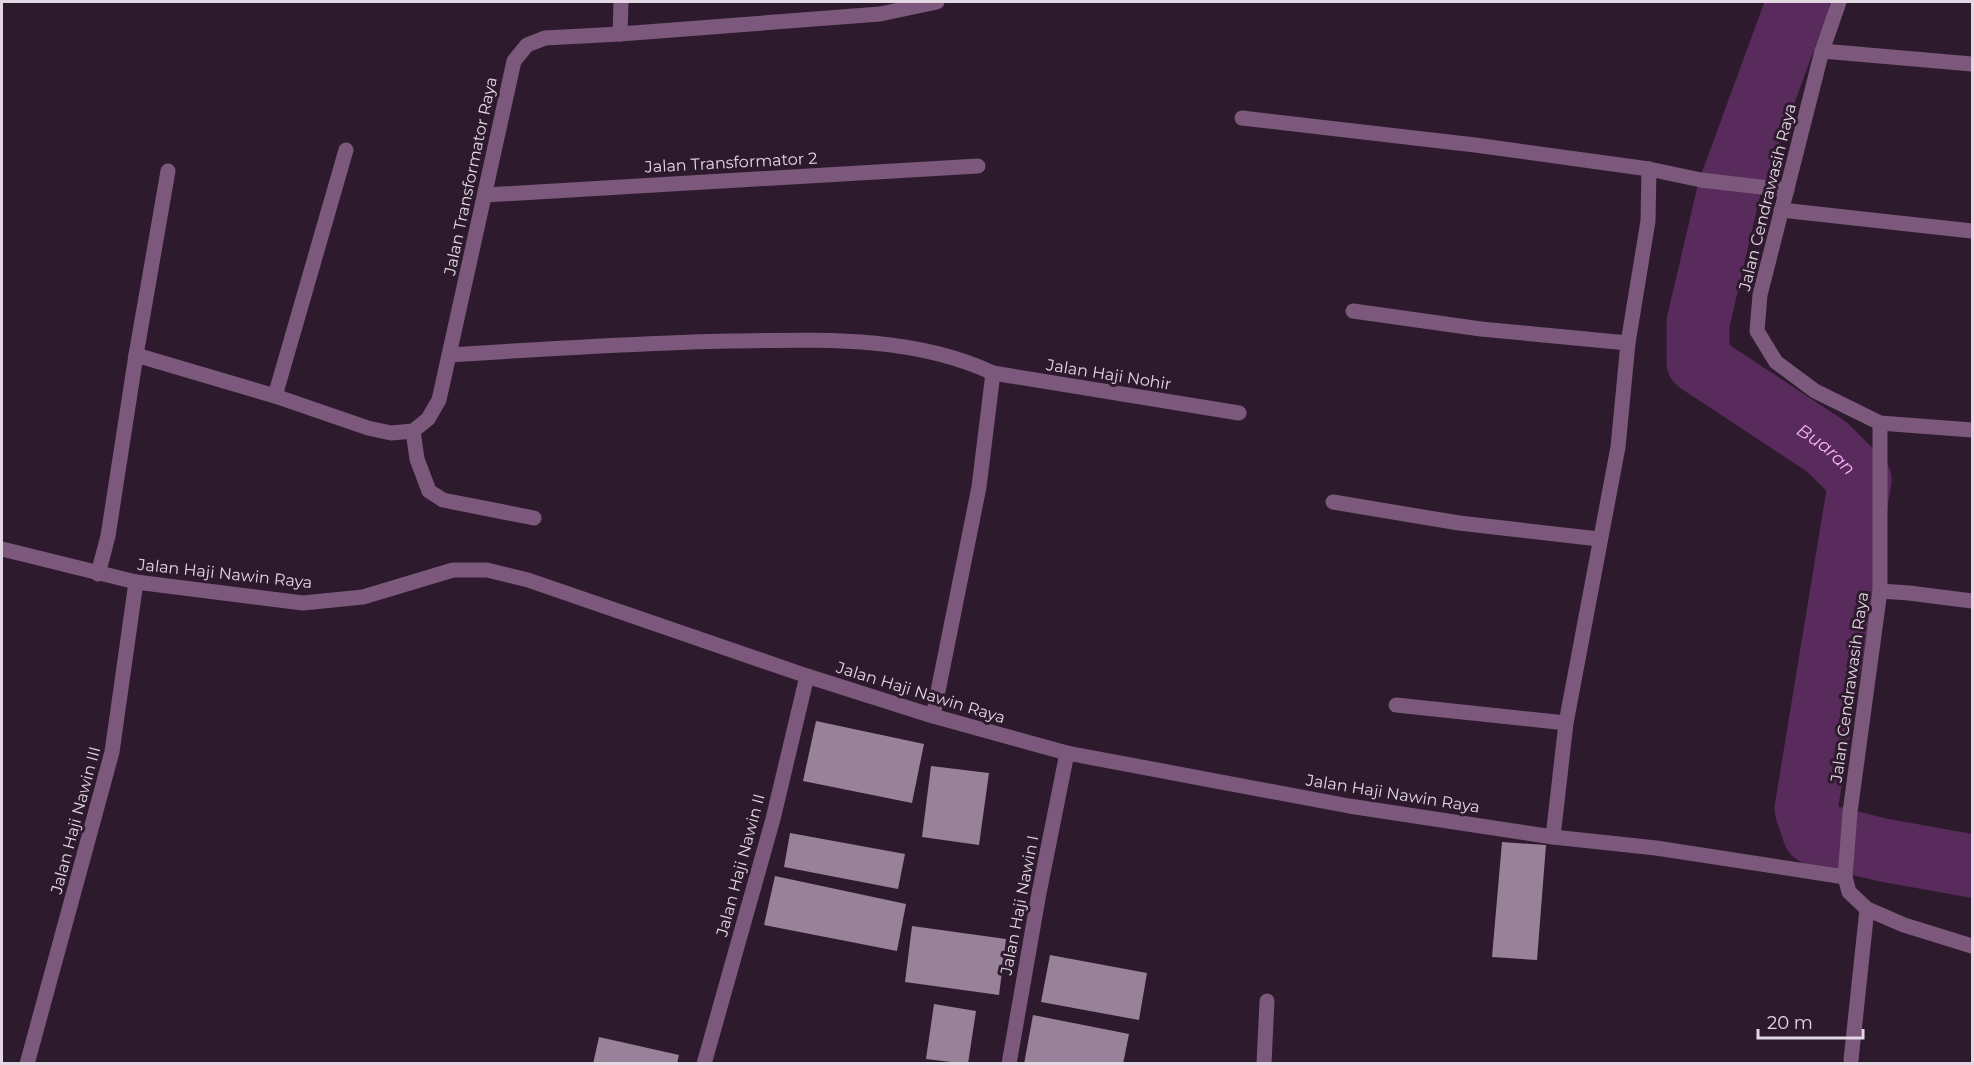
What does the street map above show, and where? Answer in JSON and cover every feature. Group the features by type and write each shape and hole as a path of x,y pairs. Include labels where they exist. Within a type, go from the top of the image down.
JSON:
{"street":[{"path":"620,34 621,2"},
{"name":"Jalan Transformator Raya","path":"412,431 428,419 439,400 514,61 527,45 545,38 880,14 937,2"},
{"name":"Jalan Cendrawasih Raya","path":"1839,2 1822,51 1781,210 1760,295 1757,331 1776,362 1815,391 1880,423 1880,591 1850,812 1845,877"},
{"path":"1822,51 1972,64"},
{"path":"1242,118 1475,145 1649,169 1701,180 1787,190"},
{"path":"275,396 346,150"},
{"name":"Jalan Transformator 2","path":"485,195 978,166"},
{"path":"1553,837 1566,723 1618,447 1628,343 1648,221 1649,169"},
{"path":"98,574 108,536 168,171"},
{"path":"1781,210 1972,231"},
{"path":"1353,311 1481,329 1628,343"},
{"name":"Jalan Haji Nohir","path":"449,355 631,343 828,339 898,345 976,365 993,373 1239,413"},
{"path":"136,355 275,396 368,428 391,433 412,431 417,459 429,491 443,500 534,518"},
{"path":"933,716 979,487 993,373"},
{"path":"1880,423 1972,430"},
{"path":"1333,502 1459,523 1599,539"},
{"name":"Jalan Haji Nawin Raya","path":"2,549 136,582 303,603 363,597 453,570 487,570 528,580 807,676 933,716 1067,753 1348,806 1553,837 1656,848 1845,877"},
{"name":"Jalan Haji Nawin III","path":"27,1064 112,752 136,582"},
{"path":"1880,591 1909,592 1972,601"},
{"name":"Jalan Haji Nawin II","path":"704,1064 773,819 807,676"},
{"path":"1396,705 1566,723"},
{"name":"Jalan Haji Nawin I","path":"1009,1064 1039,893 1067,753"},
{"path":"1845,877 1849,892 1867,909 1904,925 1972,946"},
{"path":"1851,1060 1867,909"},
{"path":"1264,1064 1267,1001"}],"building":[{"path":"816,721 924,744 912,803 803,781"},
{"path":"931,766 989,773 979,845 922,837"},
{"path":"790,833 905,854 898,889 784,867"},
{"path":"1502,842 1546,845 1537,960 1492,957"},
{"path":"775,876 906,904 897,951 764,925"},
{"path":"912,926 1006,939 999,995 905,982"},
{"path":"1050,955 1147,973 1139,1020 1041,1002"},
{"path":"934,1004 976,1011 968,1064 926,1059"},
{"path":"1033,1015 1129,1034 1123,1064 1024,1064"},
{"path":"599,1037 679,1055 677,1064 593,1064"}],"waterway":[{"name":"Buaran","path":"1798,2 1729,190 1698,323 1698,362 1827,447 1860,480 1806,809 1814,833 1883,850 1972,866"}]}
